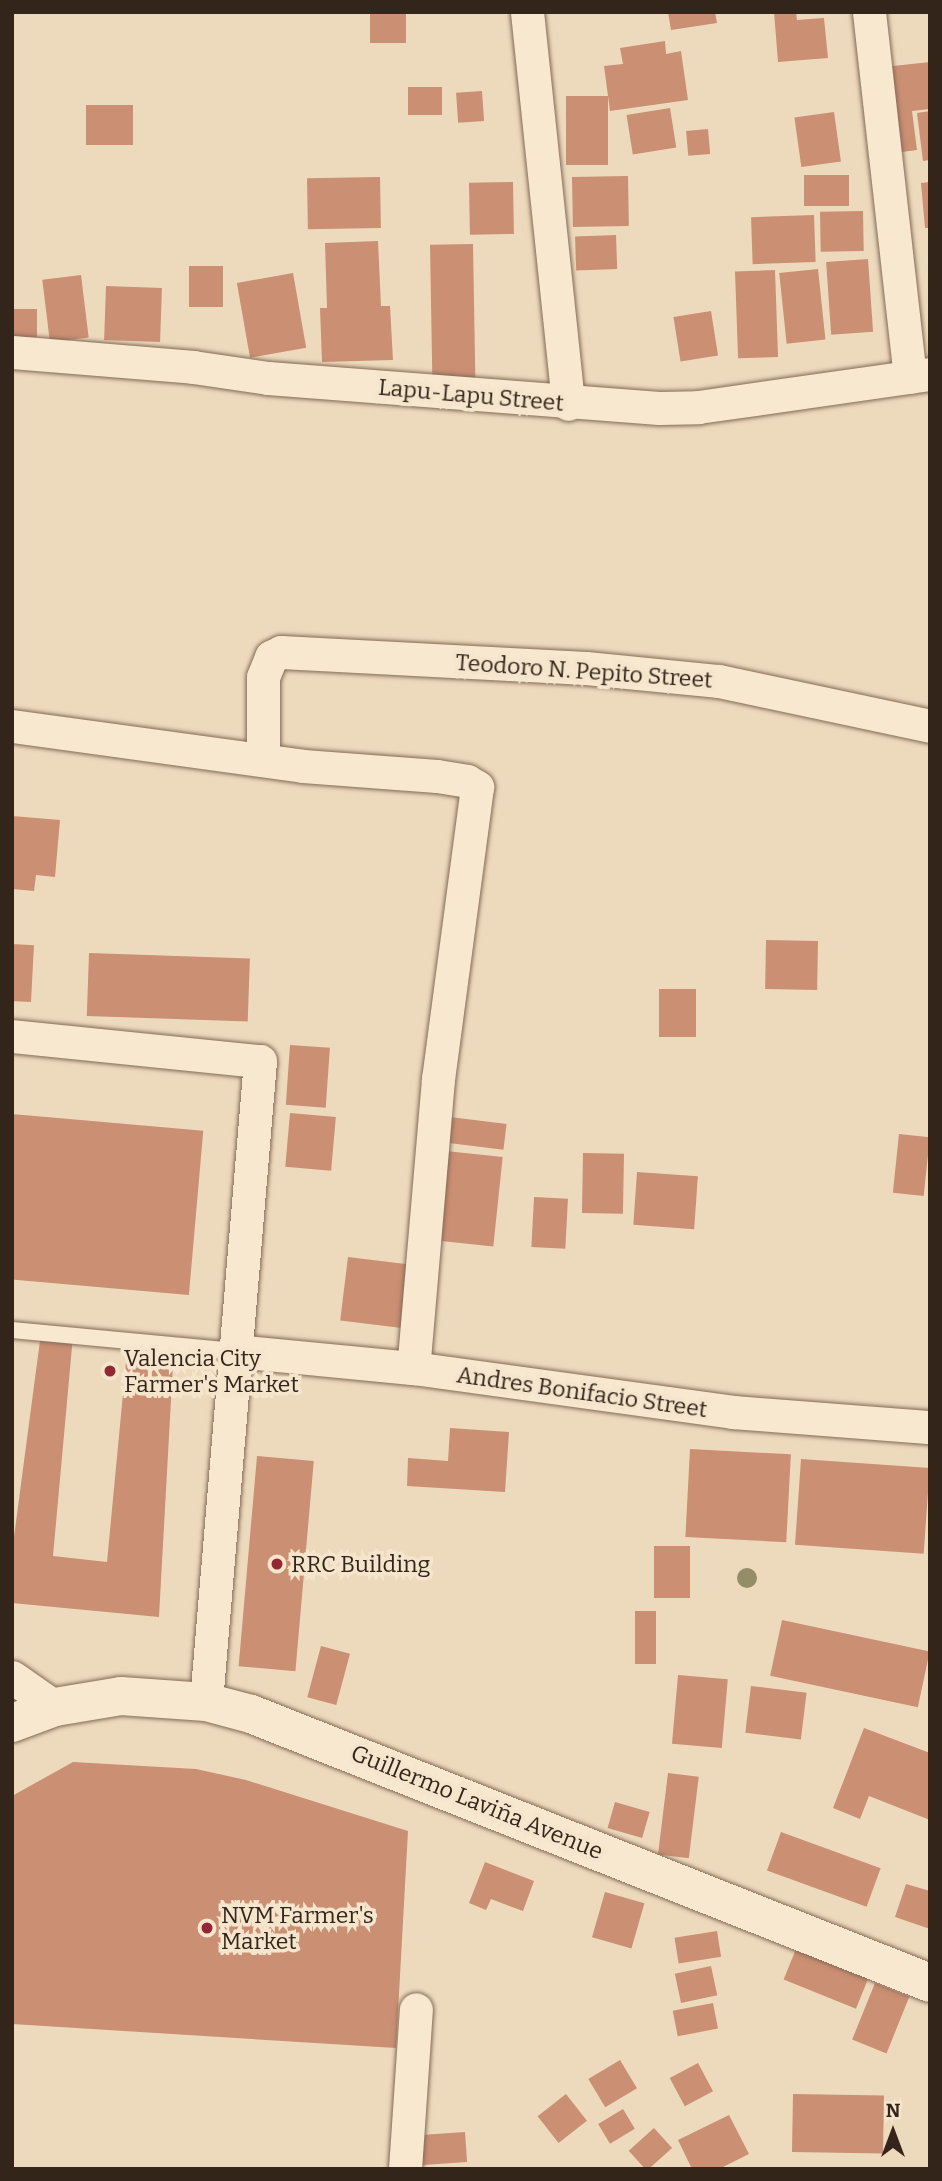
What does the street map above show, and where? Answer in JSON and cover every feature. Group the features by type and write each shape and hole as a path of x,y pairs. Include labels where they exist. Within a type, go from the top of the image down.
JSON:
{"main road":[{"name":"Guillermo Laviña Avenue","path":"12,1723 55,1707 121,1696 205,1702 295,1729 930,1983"}],"street":[{"path":"527,12 568,404"},
{"path":"869,12 920,375"},
{"name":"Lapu-Lapu Street","path":"12,352 568,404 698,407 920,375"},
{"name":"Teodoro N. Pepito Street","path":"263,760 263,677 271,657 281,652 651,673 719,681 930,726"},
{"path":"12,726 263,760 447,777 473,783 479,794 438,1079 413,1368"},
{"path":"12,1036 260,1061 205,1702"},
{"name":"Andres Bonifacio Street","path":"235,1351 413,1368 733,1412 930,1427"},
{"path":"12,1677 55,1707"},
{"path":"405,2169 416,2009"}],"lane":[{"path":"12,1330 235,1351"}],"building":[{"path":"370,12 406,12 406,43 370,43"},
{"path":"668,12 715,12 717,23 671,30"},
{"path":"774,12 796,12 797,20 824,18 828,58 778,62"},
{"path":"665,41 666,54 681,51 688,100 610,111 604,66 623,64 620,48"},
{"path":"930,62 930,109 912,111 917,150 894,153 884,67"},
{"path":"408,87 442,87 442,115 408,115"},
{"path":"482,91 484,121 458,123 456,93"},
{"path":"566,96 608,96 608,165 566,165"},
{"path":"86,105 133,105 133,145 86,145"},
{"path":"670,108 676,148 633,154 627,115"},
{"path":"930,111 930,160 923,161 917,113"},
{"path":"834,112 841,162 801,167 794,118"},
{"path":"708,129 710,154 688,156 686,131"},
{"path":"804,175 849,175 849,206 804,206"},
{"path":"628,176 629,226 573,227 572,177"},
{"path":"380,177 381,228 308,229 307,178"},
{"path":"513,182 514,234 470,235 469,183"},
{"path":"930,182 930,228 925,228 921,183"},
{"path":"863,211 864,251 821,252 820,212"},
{"path":"814,215 816,262 753,264 751,217"},
{"path":"616,235 617,269 576,270 575,236"},
{"path":"378,241 381,306 390,306 393,360 322,362 320,308 327,308 325,243"},
{"path":"473,244 475,379 432,380 430,245"},
{"path":"868,259 873,332 831,335 826,262"},
{"path":"189,266 223,266 223,307 189,307"},
{"path":"818,269 825,340 787,344 779,273"},
{"path":"775,270 778,357 738,358 735,271"},
{"path":"293,273 306,348 250,358 237,283"},
{"path":"81,275 89,338 50,342 42,280"},
{"path":"106,286 162,288 160,342 104,340"},
{"path":"13,309 37,309 37,337 13,337"},
{"path":"711,311 718,355 681,361 673,317"},
{"path":"12,816 60,820 55,877 36,875 34,891 12,889"},
{"path":"766,940 818,941 817,990 765,989"},
{"path":"12,944 34,945 31,1002 12,1001"},
{"path":"89,953 250,959 248,1022 87,1016"},
{"path":"659,989 696,989 696,1037 659,1037"},
{"path":"290,1045 330,1048 326,1108 286,1105"},
{"path":"290,1113 336,1117 331,1171 285,1167"},
{"path":"12,1114 203,1131 189,1295 12,1280"},
{"path":"450,1117 507,1124 503,1150 447,1143"},
{"path":"899,1134 930,1137 924,1196 893,1193"},
{"path":"446,1151 503,1157 493,1246 437,1241"},
{"path":"583,1153 624,1154 623,1214 582,1213"},
{"path":"637,1172 698,1176 694,1229 633,1225"},
{"path":"534,1197 568,1199 565,1249 531,1247"},
{"path":"348,1257 412,1265 404,1328 340,1321"},
{"path":"41,1333 73,1336 53,1556 107,1562 128,1341 174,1346 159,1617 12,1603 12,1552"},
{"path":"450,1428 509,1432 505,1492 407,1486 408,1458 448,1461"},
{"path":"690,1449 791,1454 786,1542 685,1537"},
{"name":"RRC Building","path":"257,1456 314,1461 295,1671 239,1666"},
{"path":"801,1459 930,1468 924,1554 795,1545"},
{"path":"654,1546 690,1546 690,1598 654,1598"},
{"path":"635,1611 656,1611 656,1664 635,1664"},
{"path":"782,1620 930,1651 918,1707 770,1676"},
{"path":"321,1646 350,1654 336,1705 307,1697"},
{"path":"678,1675 728,1679 722,1748 672,1744"},
{"path":"751,1686 807,1693 801,1739 745,1733"},
{"path":"864,1728 930,1753 930,1820 869,1796 860,1819 833,1808"},
{"name":"NVM Farmer's Market","path":"73,1762 196,1769 246,1780 408,1831 396,2048 12,2024 12,1796"},
{"path":"668,1773 699,1777 689,1858 658,1854"},
{"path":"615,1802 650,1812 642,1838 608,1828"},
{"path":"781,1832 881,1868 867,1907 767,1871"},
{"path":"485,1862 534,1881 523,1911 491,1899 486,1910 469,1903"},
{"path":"906,1884 930,1891 930,1929 895,1917"},
{"path":"605,1892 644,1903 631,1948 592,1937"},
{"path":"717,1931 721,1957 679,1963 675,1938"},
{"path":"796,1949 868,1978 856,2009 784,1980"},
{"path":"711,1966 717,1995 681,2003 675,1974"},
{"path":"875,1983 909,1997 886,2053 852,2040"},
{"path":"713,2003 718,2029 678,2036 673,2011"},
{"path":"620,2060 637,2088 605,2107 588,2079"},
{"path":"698,2063 713,2091 685,2106 670,2078"},
{"path":"566,2094 587,2121 559,2143 538,2116"},
{"path":"793,2094 884,2096 883,2154 792,2152"},
{"path":"623,2109 635,2129 610,2144 598,2124"},
{"path":"729,2115 749,2154 719,2169 692,2169 678,2140"},
{"path":"654,2128 672,2148 649,2169 645,2169 629,2151"},
{"path":"465,2132 467,2162 423,2165 421,2135"}],"place":[{"name":"Valencia City Farmer's Market","path":"110,1371"},
{"name":"RRC Building","path":"277,1564"},
{"name":"NVM Farmer's Market","path":"207,1928"}]}
